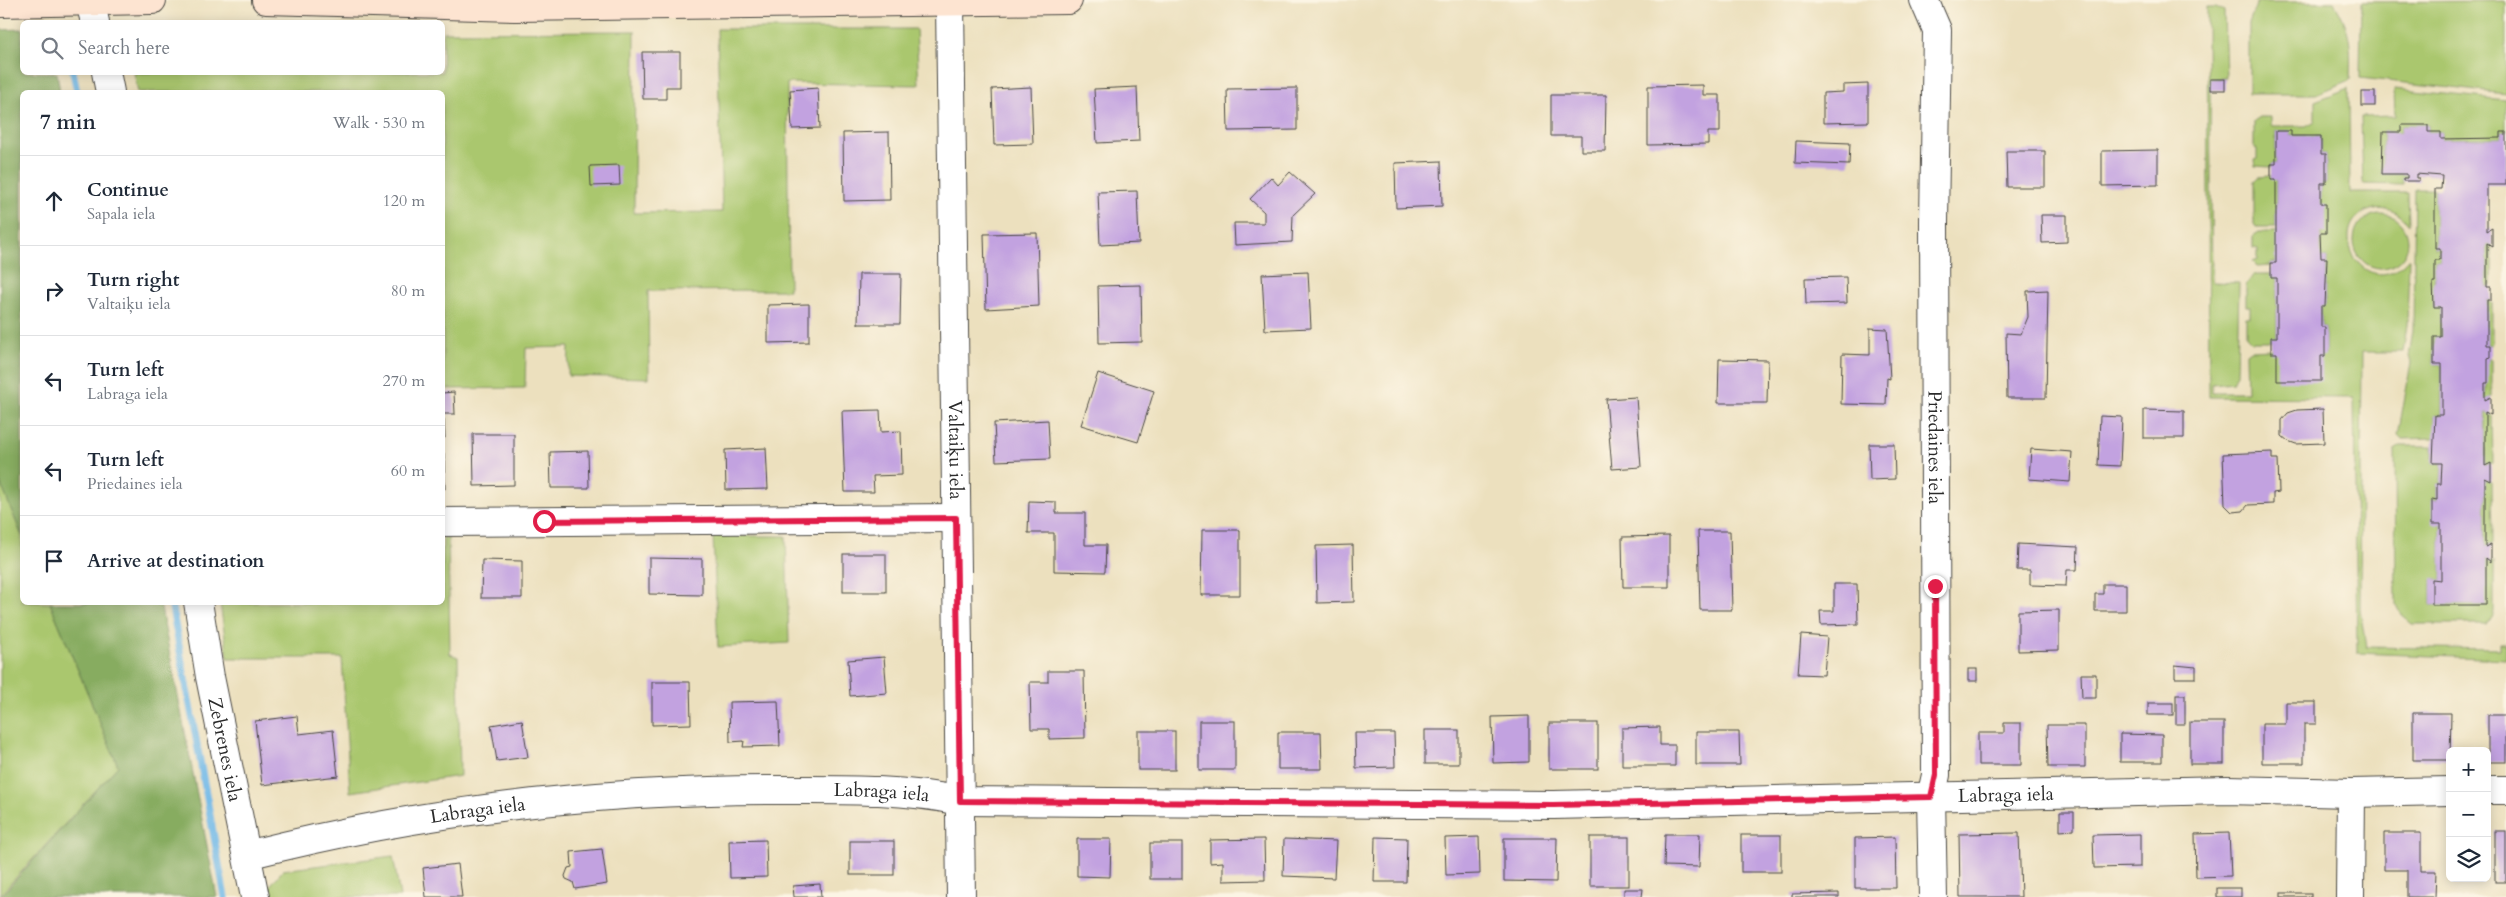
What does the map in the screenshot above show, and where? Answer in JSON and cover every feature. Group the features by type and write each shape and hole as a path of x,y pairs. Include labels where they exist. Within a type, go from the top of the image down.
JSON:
{"street":[{"path":"0,3 44,1 92,12 152,0"},
{"path":"266,0 515,7 1068,0"},
{"name":"Priedaines iela","path":"1924,0 1937,30 1934,222 1936,775 1931,797 1933,897"},
{"name":"Valtaiķu iela","path":"950,2 961,897"},
{"path":"107,75 110,90"},
{"path":"445,522 956,518"},
{"name":"Zebrenes iela","path":"198,605 210,677 255,897"},
{"name":"Labraga iela","path":"247,854 308,839 395,823 540,802 606,796 747,789 816,789 921,793 960,801 1553,805 2228,790 2350,793 2446,791"},
{"path":"2491,790 2506,790"},
{"path":"2350,793 2350,897"}],"green space":[{"path":"2506,1 2506,94 2360,78 2361,2"},
{"path":"2257,2 2334,2 2344,22 2349,40 2350,80 2317,94 2249,94 2249,23"},
{"path":"2207,7 2216,7 2224,11 2226,78 2210,79 2212,282 2239,283 2237,373 2233,382 2212,384 2212,392 2247,392 2246,353 2250,350 2271,349 2277,353 2325,355 2325,327 2321,327 2321,306 2325,305 2327,258 2321,258 2321,183 2326,183 2326,154 2321,154 2321,136 2291,136 2290,131 2276,131 2276,164 2271,164 2271,167 2255,166 2254,160 2257,159 2257,149 2254,148 2254,121 2260,117 2271,117 2271,126 2306,126 2315,121 2315,101 2349,88 2350,193 2408,193 2409,224 2394,212 2380,208 2359,216 2350,228 2349,243 2354,257 2364,268 2377,274 2392,271 2409,258 2407,325 2403,352 2362,352 2360,609 2366,647 2500,649 2500,643 2506,643 2506,659 2357,653 2354,398 2209,397"},
{"path":"20,29 20,75 57,75 60,90 20,90 20,531 0,482 0,30"},
{"path":"717,29 916,29 919,85 787,83 789,290 648,291 649,378 568,376 569,347 526,348 525,388 445,389 445,90 138,90 134,75 445,75 445,32 635,31 634,213 722,212"},
{"path":"2394,89 2506,100 2506,132 2501,132 2501,138 2441,139 2441,132 2428,132 2428,125 2401,125 2401,132 2383,132 2382,174 2407,174 2407,178 2403,178 2403,185 2363,184 2361,117 2395,116"},
{"path":"2271,176 2276,180 2276,227 2256,227 2254,224 2254,181 2258,177"},
{"path":"2415,189 2435,189 2435,248 2440,248 2440,260 2435,260 2434,307 2441,307 2441,337 2434,337 2434,364 2442,364 2442,415 2435,415 2436,437 2402,439 2398,435 2411,363 2409,356 2413,331"},
{"path":"2376,214 2386,214 2396,218 2404,226 2408,241 2404,256 2396,264 2386,268 2376,268 2366,264 2358,256 2354,246 2354,236 2358,226 2366,218"},
{"path":"2259,232 2277,232 2276,263 2257,266 2253,262 2258,260 2258,249 2253,248 2253,236"},
{"path":"2487,243 2492,246 2492,285 2487,287"},
{"path":"2254,274 2271,274 2277,278 2277,337 2272,341 2251,341 2246,336 2246,317 2250,317 2250,306 2246,306 2246,285"},
{"path":"2487,300 2492,302 2492,343 2490,345 2487,345"},
{"path":"2488,358 2492,359 2492,397 2485,400"},
{"path":"2485,412 2492,415 2493,463 2485,466"},
{"path":"2400,446 2433,446 2433,463 2442,463 2441,484 2437,484 2437,500 2432,499 2441,524 2441,580 2432,580 2432,605 2485,605 2486,558 2488,558 2489,561 2494,561 2494,612 2492,618 2485,624 2413,624 2400,613 2396,605 2395,450"},
{"path":"2485,478 2492,481 2493,543 2488,544 2488,547 2485,547"},
{"path":"0,482 20,531 20,605 51,605 118,766 0,895"},
{"path":"713,536 786,536 789,643 718,647"},
{"path":"445,538 448,538 450,654 458,657 460,776 350,792 342,658 228,658 220,605 445,605"},
{"path":"51,605 160,605 217,897 0,897 118,766"},
{"path":"393,856 400,897 270,897 268,888 283,870"}],"building":[{"path":"642,52 680,52 680,87 666,87 666,99 643,99"},
{"path":"2210,79 2225,79 2225,90 2210,90"},
{"path":"1868,84 1868,122 1823,123 1823,93 1843,92 1843,85"},
{"path":"1703,85 1703,95 1720,95 1720,132 1708,132 1708,144 1648,145 1648,86"},
{"path":"1031,87 1033,144 994,145 992,89"},
{"path":"1137,87 1139,141 1097,143 1094,89"},
{"path":"818,88 820,128 792,129 790,90"},
{"path":"1297,88 1297,130 1228,131 1227,89"},
{"path":"2362,92 2375,92 2375,106 2362,106"},
{"path":"1551,95 1606,95 1605,151 1581,151 1581,136 1551,136"},
{"path":"2401,125 2428,125 2428,132 2441,132 2441,139 2501,138 2501,132 2506,132 2506,185 2487,185 2487,231 2492,228 2492,246 2487,243 2487,287 2491,287 2491,300 2487,300 2487,345 2491,345 2491,357 2488,358 2488,383 2485,383 2485,400 2491,397 2491,415 2485,412 2485,466 2491,463 2491,481 2485,478 2485,547 2491,544 2491,562 2486,558 2486,605 2432,605 2432,579 2441,580 2441,524 2432,524 2432,499 2437,500 2437,484 2441,484 2442,463 2433,463 2435,415 2442,415 2442,364 2434,364 2434,337 2441,337 2441,307 2434,307 2433,282 2435,282 2435,260 2440,260 2440,248 2435,248 2435,189 2441,189 2442,176 2416,174 2416,178 2419,178 2419,181 2403,181 2403,178 2407,178 2407,174 2382,174 2383,132 2401,132"},
{"path":"2276,131 2291,131 2291,136 2321,136 2321,154 2326,154 2326,183 2321,183 2321,204 2326,204 2326,233 2320,233 2321,258 2327,258 2325,306 2321,306 2321,327 2325,327 2325,356 2321,356 2321,381 2277,381 2277,353 2271,353 2271,337 2277,337 2277,278 2271,278 2271,263 2276,263 2276,180 2271,180 2271,164 2276,164"},
{"path":"889,132 890,200 844,201 843,133"},
{"path":"1796,141 1850,143 1849,165 1795,163"},
{"path":"2158,150 2158,185 2102,186 2102,151"},
{"path":"2006,151 2045,151 2045,187 2007,187"},
{"path":"1441,161 1442,206 1396,208 1395,163"},
{"path":"619,165 620,185 591,186 590,166"},
{"path":"1290,172 1315,194 1293,215 1292,242 1235,245 1234,223 1264,223 1264,212 1250,199 1271,177 1278,185"},
{"path":"1137,191 1139,243 1100,245 1098,192"},
{"path":"2041,215 2067,215 2067,242 2042,243"},
{"path":"1037,233 1039,306 986,309 984,234"},
{"path":"1308,272 1311,328 1265,330 1262,274"},
{"path":"859,274 901,274 900,324 858,324"},
{"path":"1846,277 1847,303 1806,304 1805,278"},
{"path":"1141,285 1142,342 1099,343 1098,286"},
{"path":"2048,290 2046,398 2007,398 2006,333 2021,334 2028,317 2027,291"},
{"path":"809,304 809,342 768,343 768,305"},
{"path":"1870,328 1887,329 1890,379 1887,378 1886,405 1841,404 1842,354 1870,355"},
{"path":"1719,359 1768,360 1767,403 1718,403"},
{"path":"1098,373 1154,391 1138,442 1081,425"},
{"path":"454,392 455,414 445,414 445,393"},
{"path":"1636,397 1641,467 1612,469 1606,399"},
{"path":"2323,409 2324,443 2296,444 2282,436 2282,420 2288,413 2297,410"},
{"path":"880,410 881,432 901,431 902,475 873,476 874,492 845,492 842,411"},
{"path":"2144,410 2184,411 2184,438 2144,438"},
{"path":"2100,416 2122,417 2120,466 2098,465"},
{"path":"1048,420 1050,459 996,461 994,423"},
{"path":"473,434 514,434 514,485 474,486"},
{"path":"1869,444 1894,444 1895,479 1870,480"},
{"path":"766,448 768,489 726,490 725,450"},
{"path":"2031,449 2072,452 2070,482 2029,479"},
{"path":"588,451 589,488 551,488 550,452"},
{"path":"2272,452 2272,459 2278,459 2279,492 2273,493 2273,504 2248,505 2243,511 2232,512 2225,505 2223,454"},
{"path":"1029,501 1056,502 1056,513 1085,513 1085,545 1106,545 1105,572 1054,571 1054,533 1028,533"},
{"path":"1202,530 1240,530 1240,595 1201,595"},
{"path":"1698,531 1730,531 1732,610 1700,610"},
{"path":"1669,536 1669,587 1623,587 1622,537"},
{"path":"2018,544 2078,547 2077,570 2067,570 2066,586 2030,585 2030,570 2017,570"},
{"path":"1353,545 1354,602 1317,603 1316,546"},
{"path":"843,554 886,554 886,592 843,592"},
{"path":"649,558 702,559 702,595 649,594"},
{"path":"482,560 522,561 522,598 481,598"},
{"path":"1834,584 1857,584 1858,624 1821,625 1820,611 1834,611"},
{"path":"2103,584 2126,584 2126,611 2095,611 2095,594 2103,594"},
{"path":"2059,610 2059,650 2018,651 2018,611"},
{"path":"1801,635 1827,637 1824,675 1798,674"},
{"path":"884,657 887,693 850,696 848,660"},
{"path":"2175,665 2196,667 2196,678 2175,678"},
{"path":"1968,669 1977,669 1977,681 1968,681"},
{"path":"1048,671 1084,671 1085,738 1049,739 1049,729 1031,729 1030,682 1048,682"},
{"path":"2081,674 2096,674 2096,698 2082,698"},
{"path":"652,682 690,682 691,724 652,725"},
{"path":"2176,695 2185,695 2185,724 2176,724"},
{"path":"778,701 780,746 743,747 744,741 730,742 729,702"},
{"path":"2286,702 2316,702 2316,724 2304,724 2304,763 2262,763 2262,724 2286,724"},
{"path":"2148,703 2173,703 2173,715 2148,715"},
{"path":"2413,713 2451,713 2450,747 2446,747 2446,760 2413,760"},
{"path":"2488,715 2506,715 2506,762 2491,762 2491,747 2488,747"},
{"path":"297,716 299,734 333,730 338,776 262,785 255,721"},
{"path":"1529,716 1529,762 1493,763 1492,717"},
{"path":"522,720 528,757 497,761 491,725"},
{"path":"1199,721 1235,721 1235,770 1199,770"},
{"path":"2190,722 2224,722 2224,764 2190,764"},
{"path":"1549,723 1598,723 1598,769 1549,769"},
{"path":"2004,723 2021,723 2021,765 1978,765 1978,733 2004,733"},
{"path":"2047,725 2085,725 2085,767 2048,767"},
{"path":"1660,727 1660,745 1675,745 1675,766 1622,766 1622,728"},
{"path":"1425,730 1459,730 1459,764 1425,764"},
{"path":"1138,731 1175,731 1175,770 1138,770"},
{"path":"1278,732 1321,732 1322,769 1278,769"},
{"path":"1696,732 1739,732 1740,765 1696,765"},
{"path":"1355,733 1394,733 1395,767 1356,768"},
{"path":"2120,734 2162,735 2162,762 2120,762"},
{"path":"2060,812 2074,812 2074,830 2060,831"},
{"path":"2495,831 2506,831 2506,882 2495,882"},
{"path":"2019,833 2021,897 1960,897 1959,834"},
{"path":"2229,833 2231,876 2196,877 2195,834"},
{"path":"2384,833 2421,833 2421,871 2436,871 2435,897 2407,897 2407,870 2384,870"},
{"path":"1665,834 1700,834 1699,867 1664,866"},
{"path":"2140,834 2140,867 2094,868 2093,835"},
{"path":"1741,835 1781,835 1781,872 1741,872"},
{"path":"1375,837 1407,838 1406,882 1374,882"},
{"path":"1479,837 1480,874 1446,875 1445,838"},
{"path":"1590,837 1629,837 1629,886 1590,886"},
{"path":"1895,837 1896,888 1855,888 1855,838"},
{"path":"1504,838 1557,838 1556,882 1504,881"},
{"path":"1077,839 1111,839 1110,877 1077,876"},
{"path":"1264,839 1265,880 1223,881 1223,862 1210,863 1210,840"},
{"path":"1284,839 1336,841 1334,878 1283,876"},
{"path":"766,840 767,877 730,878 729,841"},
{"path":"850,841 894,841 894,875 850,875"},
{"path":"1150,843 1182,843 1182,879 1150,879"},
{"path":"602,849 607,884 575,889 573,882 566,879 565,876 568,868 572,867 571,852"},
{"path":"458,864 462,897 426,897 423,868"},
{"path":"820,884 821,897 794,897 793,886"},
{"path":"2217,888 2241,888 2241,897 2217,897"},
{"path":"1624,889 1643,889 1642,897 1624,897"},
{"path":"1839,893 1839,897 1792,897 1792,894"},
{"path":"2281,893 2311,893 2311,897 2281,897"}],"waterway":[{"path":"74,75 77,90"},
{"path":"172,605 225,897"}],"route":[{"path":"544,521 956,518 960,801 1553,805 1931,797 1936,775 1935,586"}]}
